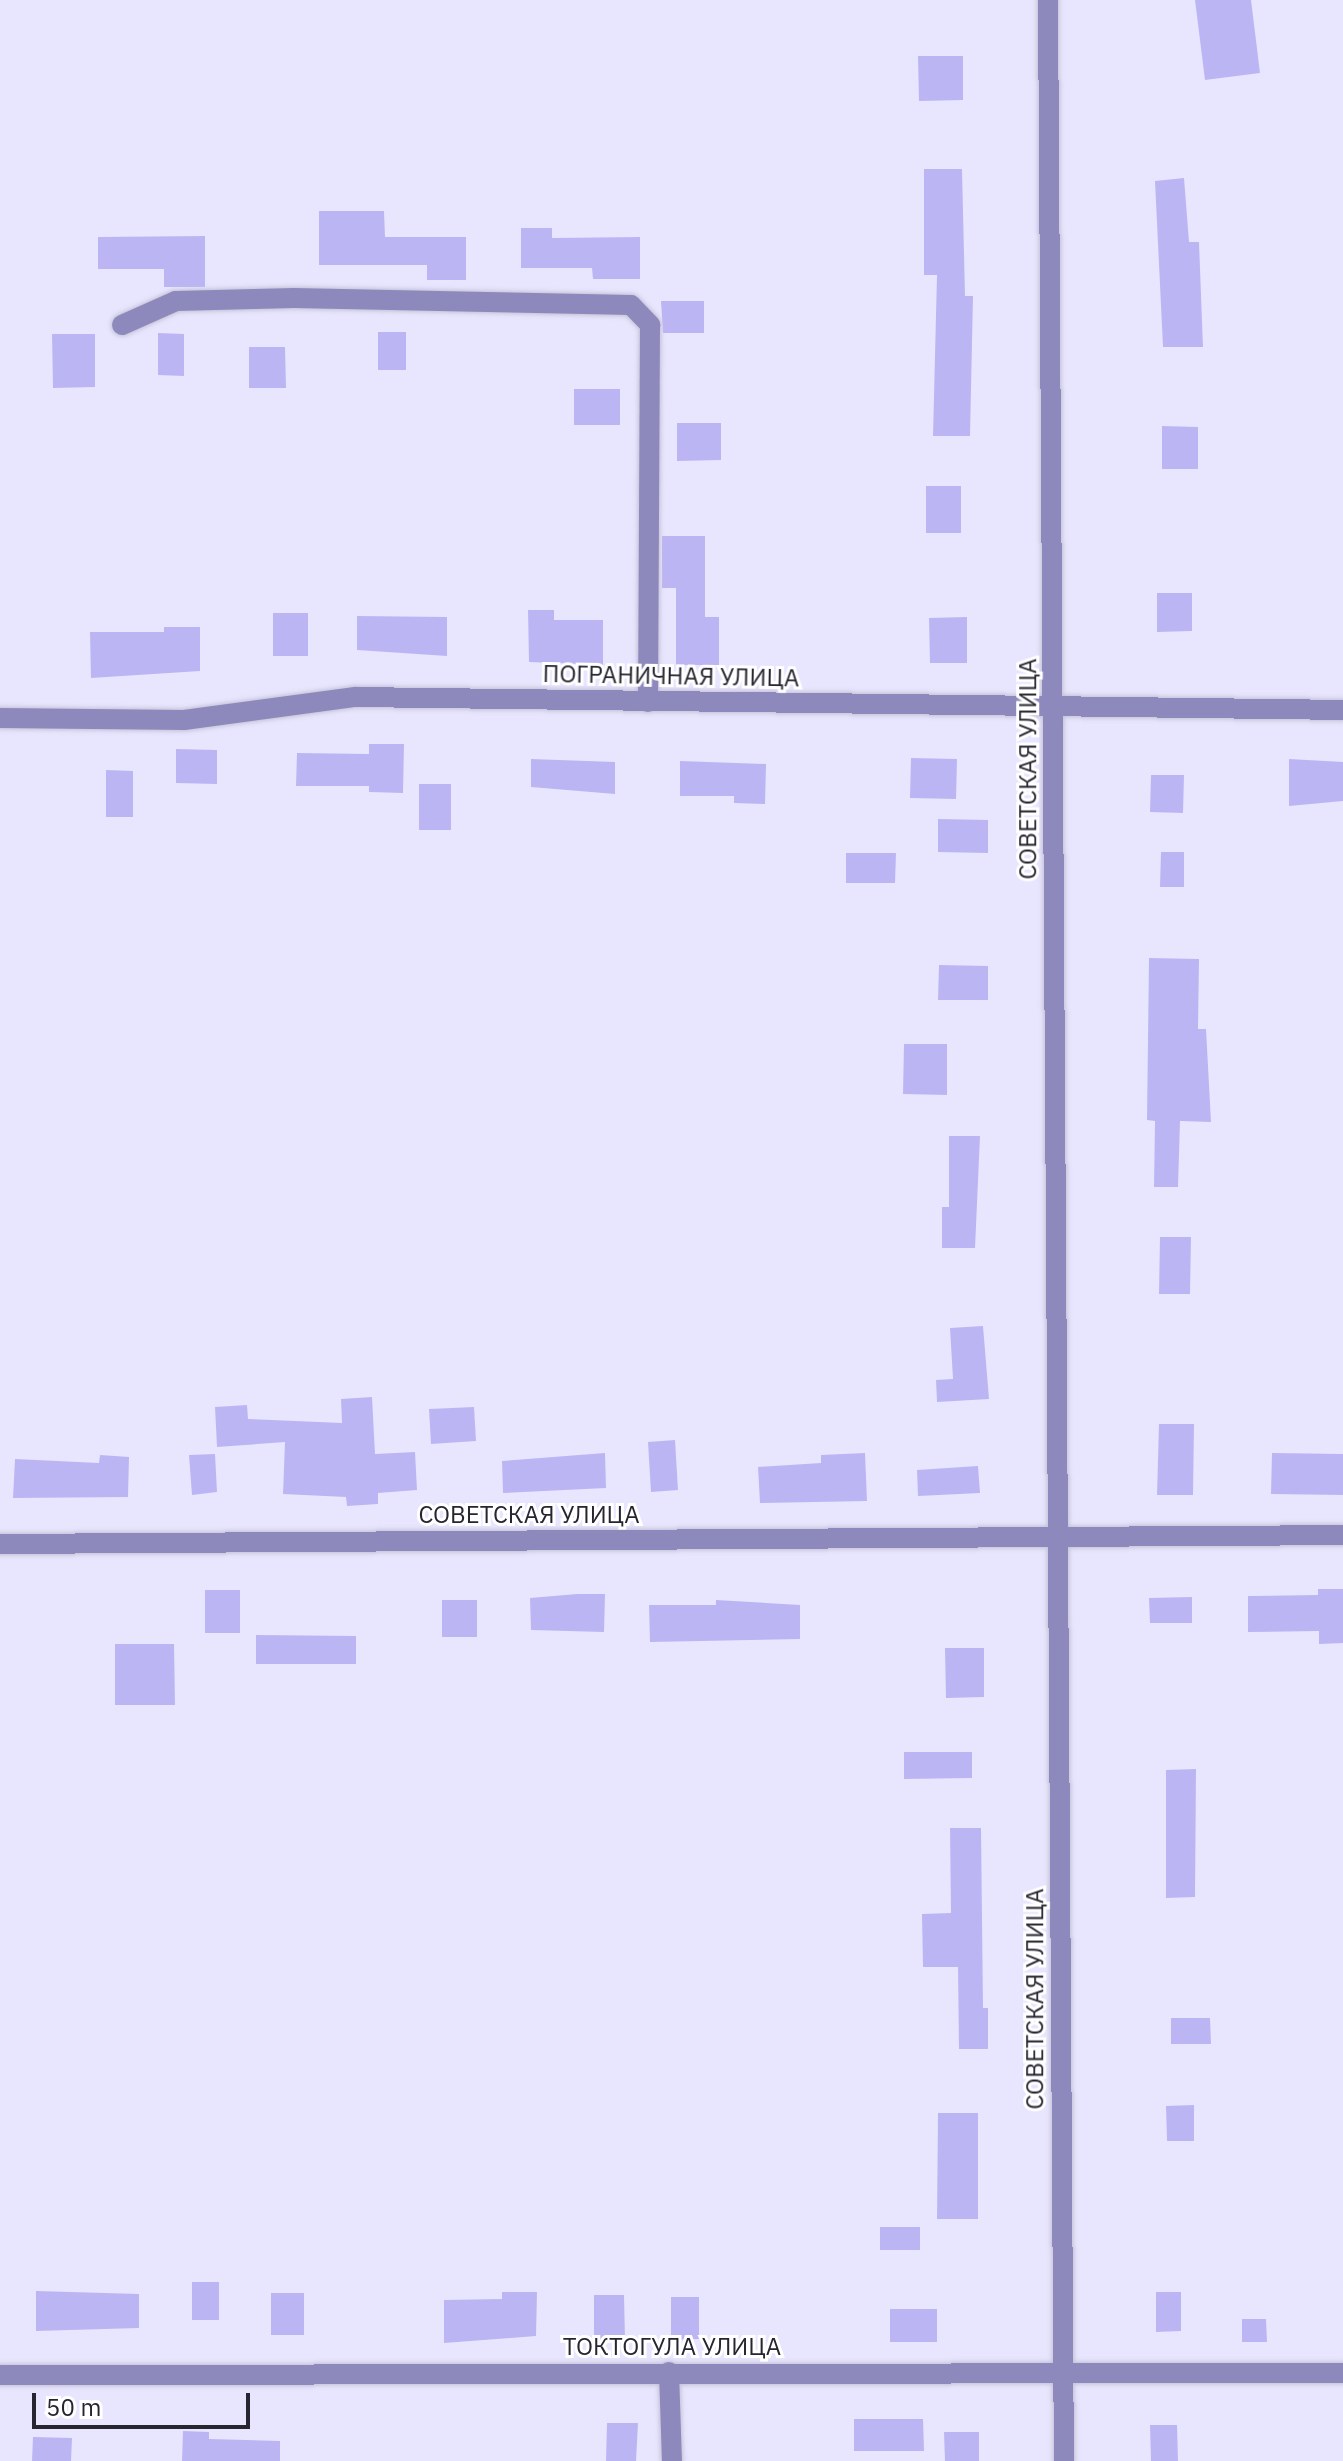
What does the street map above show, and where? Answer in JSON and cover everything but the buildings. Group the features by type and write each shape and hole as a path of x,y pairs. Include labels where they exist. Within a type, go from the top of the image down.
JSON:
{"street":[{"name":"СОВЕТСКАЯ УЛИЦА","path":"1048,0 1064,2461"},
{"path":"122,325 176,301 294,298 631,305 650,325 648,702"},
{"name":"ПОГРАНИЧНАЯ УЛИЦА","path":"0,718 184,720 355,697 1053,709 1343,710"},
{"name":"СОВЕТСКАЯ УЛИЦА","path":"0,1544 1343,1535"},
{"path":"669,2372 672,2461"},
{"name":"ТОКТОГУЛА УЛИЦА","path":"0,2375 1343,2373"}]}
